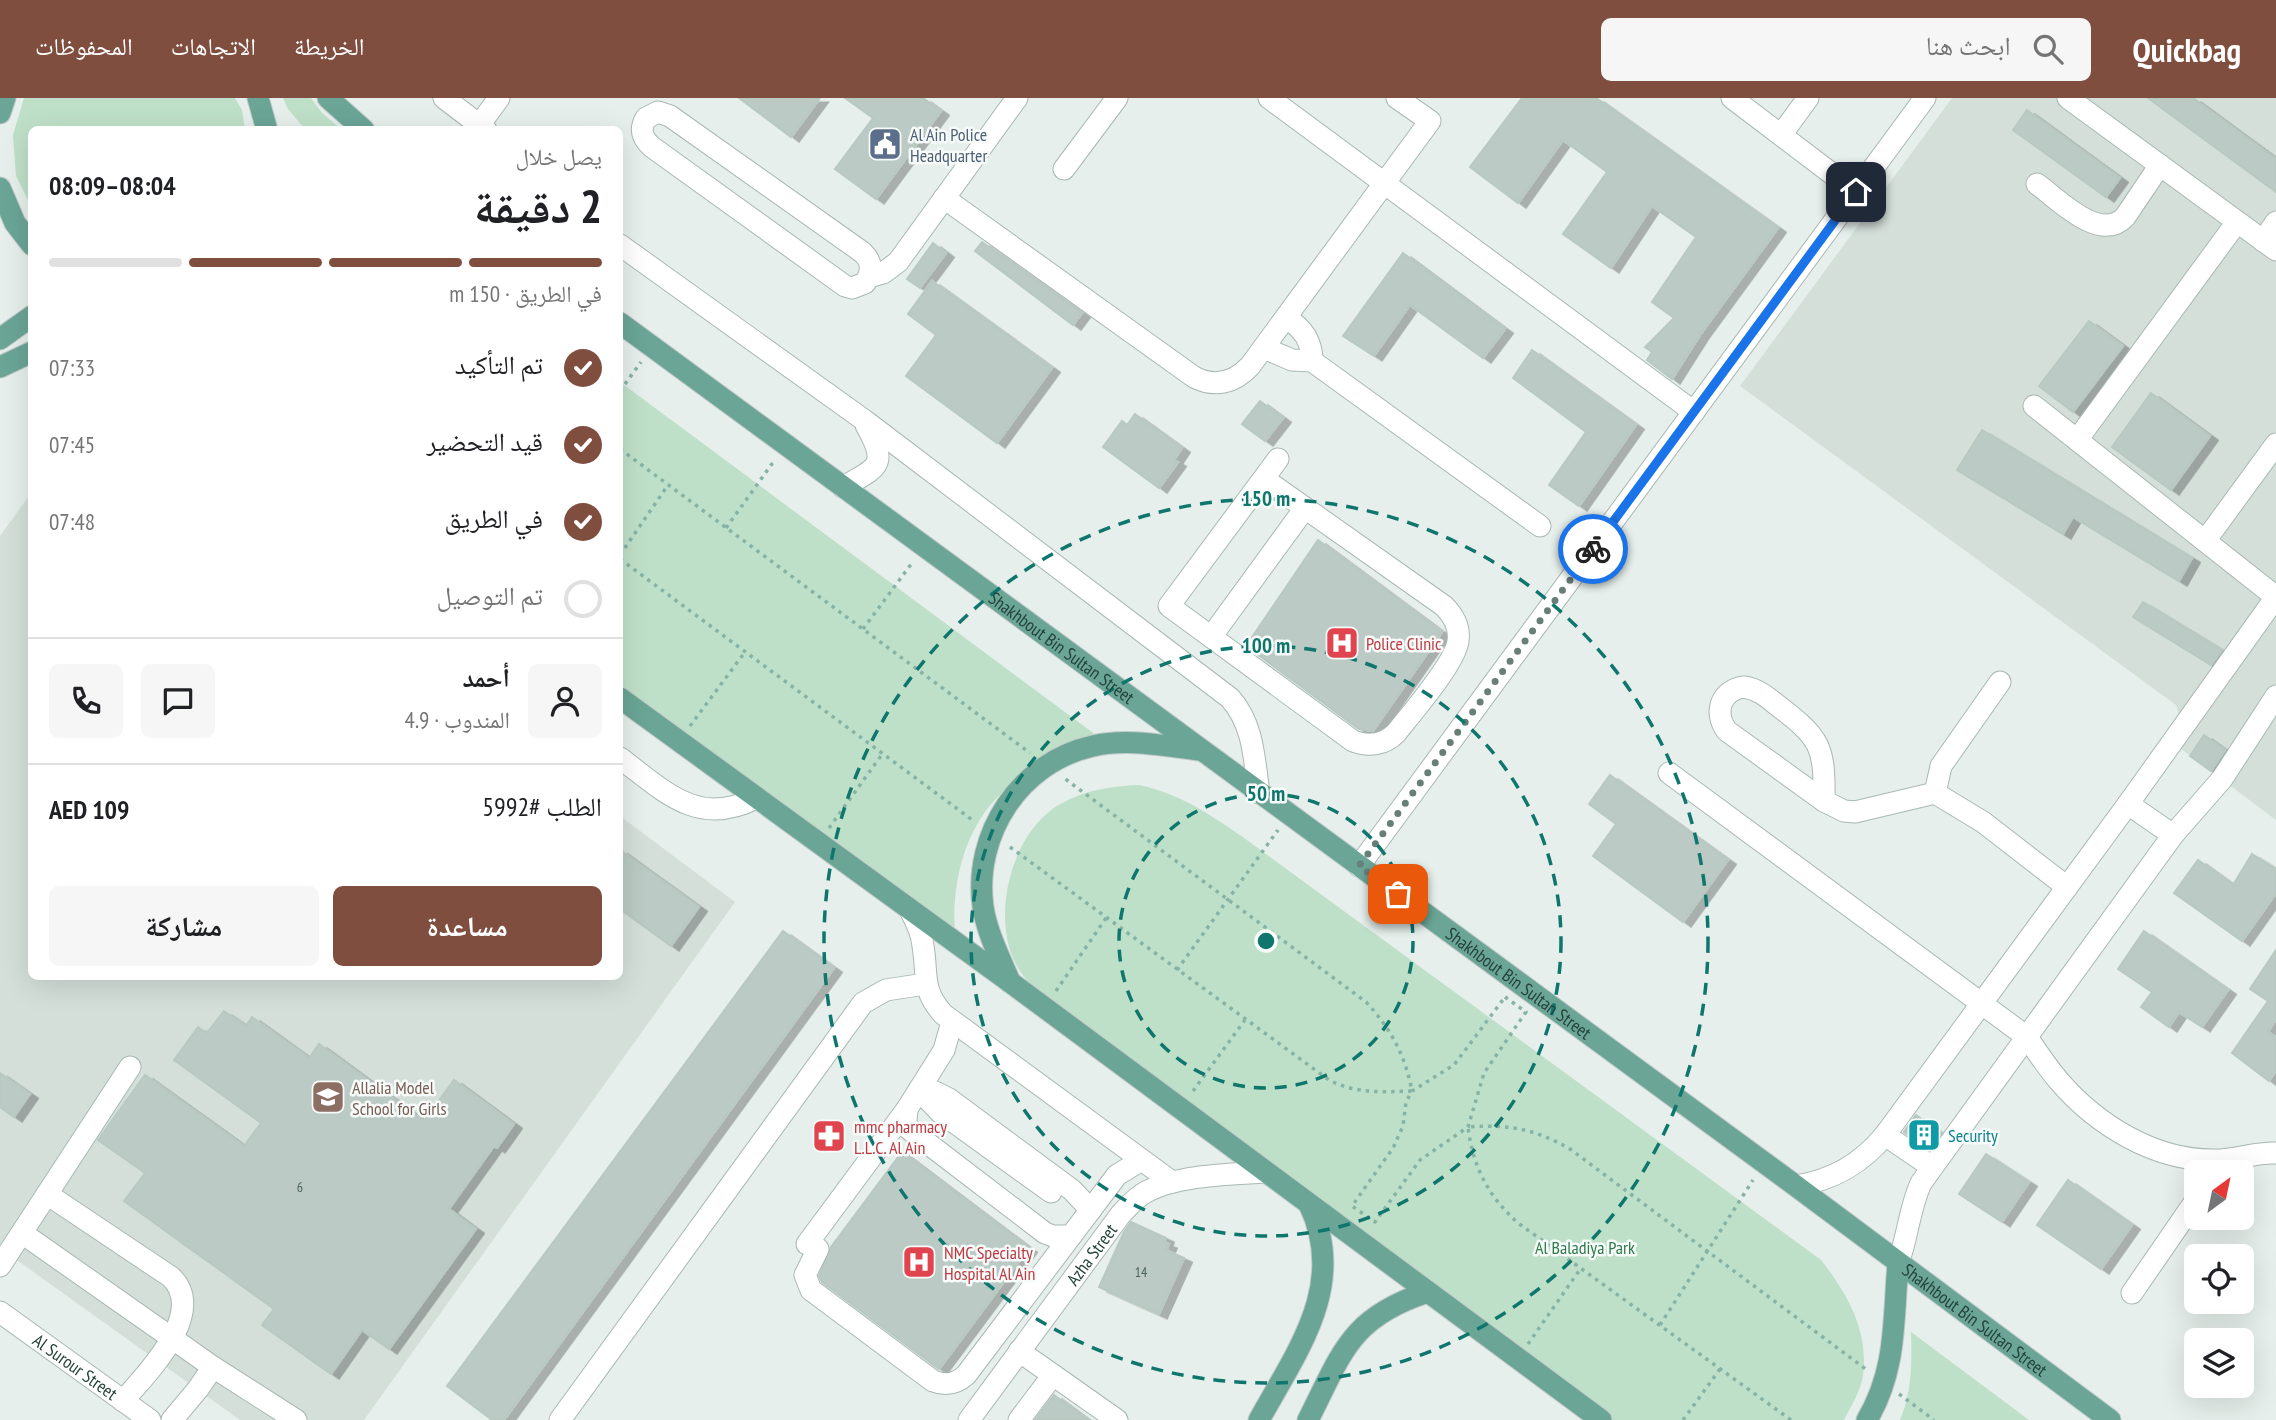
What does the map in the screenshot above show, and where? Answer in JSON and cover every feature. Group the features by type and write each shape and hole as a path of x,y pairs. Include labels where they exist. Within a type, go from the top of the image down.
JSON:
{"main road":[{"path":"0,113 5,98"},
{"path":"258,98 267,126"},
{"path":"328,98 360,126"},
{"path":"0,188 15,223 28,239"},
{"path":"0,339 28,319"},
{"name":"Shakhbout Bin Sultan Street","path":"623,325 1796,1186 2110,1420"},
{"path":"0,367 28,354"},
{"path":"623,700 1010,982 1601,1420"},
{"path":"1010,982 990,933 981,884 984,858 991,834 1000,813 1013,795 1046,765 1093,745 1144,743 1201,750"},
{"path":"1259,1420 1311,1326 1321,1291 1324,1273 1321,1237 1309,1204"},
{"path":"1867,1420 1885,1384 1891,1359 1898,1264"},
{"path":"1308,1420 1343,1352 1361,1328 1384,1309 1428,1292"}],"street":[{"path":"444,98 482,126"},
{"path":"484,126 499,98"},
{"path":"869,277 883,273 898,262 1017,98"},
{"path":"1064,169 1117,98"},
{"path":"1269,98 1694,412"},
{"path":"944,198 1204,382 1214,384 1235,379 1250,366 1430,121 1397,98"},
{"path":"1732,98 1856,192"},
{"path":"1781,135 1808,98"},
{"path":"1359,866 1925,98"},
{"path":"2068,98 2270,245 2276,222"},
{"path":"645,108 670,116 839,237 867,257 871,263 869,277 865,283 852,288 845,286 652,147 641,130 645,108"},
{"path":"2037,184 2088,221 2108,227 2125,217 2160,166"},
{"path":"2077,440 2237,222"},
{"path":"818,267 839,237"},
{"path":"623,247 864,420 1220,689 1238,707 1249,730 1259,793"},
{"path":"1286,318 1306,335 1312,361"},
{"path":"1264,348 1292,360 1312,361 1541,526"},
{"path":"1796,1186 1825,1180 1851,1167 1885,1135 2276,597 2034,406"},
{"path":"864,420 878,449 879,456 873,470"},
{"path":"2205,541 2276,444"},
{"path":"1149,635 1278,459"},
{"path":"843,487 873,470 899,465 926,467"},
{"path":"1169,606 1353,741 1368,745 1384,743 1396,733 1457,649 1458,630 1455,621 1444,606 1264,479"},
{"path":"1211,637 1305,508"},
{"path":"1936,793 1941,766 2000,682"},
{"path":"1824,801 1820,750 1809,730 1753,688 1736,688 1729,692 1723,698 1719,712 1727,731 1824,801 1844,811 1855,812 1936,793 1983,822 2067,887"},
{"path":"1898,1264 1914,1198 1931,1167 2173,835 2221,779 2276,696"},
{"path":"623,760 676,800 698,808 710,810 734,807 756,798"},
{"path":"1670,773 2027,1037 2071,1094 2085,1107 2121,1133 2163,1153 2192,1160"},
{"path":"2128,804 2173,835"},
{"path":"910,910 923,946 925,984 935,1005 952,1022 1172,1182"},
{"path":"560,1420 863,1003 886,990 925,984"},
{"path":"952,1022 944,1050 813,1247 805,1275 807,1286 811,1290 933,1381 947,1385 967,1375 1117,1175 1140,1161"},
{"path":"0,1266 130,1067"},
{"path":"919,1090 934,1091 949,1098 1072,1190 1091,1210"},
{"path":"907,1109 906,1122 915,1134 1045,1233 1071,1236"},
{"path":"1885,1135 1931,1167"},
{"path":"2246,1160 2276,1153"},
{"name":"Azha Street","path":"968,1420 1121,1214 1138,1197 1148,1190 1172,1182 1266,1172"},
{"path":"47,1194 177,1283 181,1290 183,1306 173,1338 123,1401"},
{"path":"2132,1293 2184,1217"},
{"path":"22,1233 213,1367 296,1420"},
{"name":"Al Surour Street","path":"0,1312 150,1420"},
{"path":"1019,1352 1117,1420"},
{"path":"172,1420 213,1367"},
{"path":"1019,1420 1053,1375"}],"path":[{"path":"623,387 652,347"},
{"path":"726,528 785,445"},
{"path":"623,551 668,485"},
{"path":"863,629 924,547"},
{"path":"679,742 745,652"},
{"path":"818,843 883,753"},
{"path":"1177,970 1289,816"},
{"path":"1045,1008 1106,918"},
{"path":"1791,1420 1518,1223 1491,1195 1476,1165 1468,1127 1484,1073 1527,1012 1505,998 1454,1065 1412,1091 1406,1102 1403,1125 1394,1148 1352,1206 1375,1222 1420,1160 1468,1127 1508,1126 1526,1129 1570,1149 1934,1420"},
{"path":"1180,1108 1245,1020"},
{"path":"1660,1325 1764,1163"},
{"path":"1518,1358 1581,1268"},
{"path":"1683,1420 1720,1369"}],"shaded area":[{"path":"1952,98 2276,98 2276,820 2168,739 2180,719 2176,705 1740,386"},
{"name":"Allalia Model School for Girls","path":"28,497 28,980 623,980 623,818 735,902 364,1420 240,1420 0,1248 0,536"}],"green space":[{"path":"24,98 235,98 242,110 245,126 28,126 28,200 16,176 13,135"},
{"path":"283,98 311,98 322,113 337,126 302,126 288,109"},
{"path":"623,384 1100,738 1013,784 995,800 982,817 964,854 959,874 954,915 955,935 623,693"},
{"name":"Al Baladiya Park","path":"1139,785 1180,799 1240,835 1821,1260 1847,1299 1863,1343 1862,1381 1844,1420 1604,1420 1055,1008 1024,976 1008,944 1005,922 1010,875 1030,833 1045,816 1062,803 1099,790"},
{"path":"1911,1332 2029,1420 1900,1420 1909,1388"}],"building":[{"path":"739,98 820,98 791,137"},
{"name":"Al Ain Police Headquarter","path":"845,98 923,98 941,111 876,199 835,169 873,118"},
{"path":"1522,98 1596,98 1778,228 1700,335 1672,379 1647,360 1652,352 1645,347 1674,318 1652,302 1696,237 1652,206 1611,268 1563,234 1607,172 1563,140 1518,203 1470,167"},
{"path":"2148,98 2193,98 2276,159 2276,192"},
{"path":"2027,110 2120,178 2106,197 2013,130"},
{"path":"982,242 1082,313 1073,325 975,251"},
{"path":"933,243 946,253 920,288 907,279"},
{"path":"1403,253 1505,329 1483,358 1410,305 1374,356 1343,336"},
{"path":"932,281 1052,368 997,443 906,376 936,335 908,314"},
{"path":"2089,321 2123,346 2073,412 2039,386"},
{"path":"1532,350 1636,425 1579,506 1549,485 1586,432 1513,378"},
{"path":"2151,393 2210,436 2171,490 2112,447"},
{"path":"1260,401 1283,418 1265,441 1242,424"},
{"path":"1135,414 1182,448 1174,460 1178,462 1159,488 1103,447 1122,421 1127,425"},
{"path":"1982,430 2192,558 2179,581 2073,517 2063,534 1957,470"},
{"name":"Police Clinic","path":"1318,540 1442,632 1373,731 1359,729 1246,646"},
{"path":"2143,602 2222,650 2211,665 2133,617"},
{"path":"2204,735 2225,750 2211,771 2190,756"},
{"path":"1610,775 1728,860 1683,922 1593,856 1616,824 1589,804"},
{"path":"623,852 699,907 671,946 623,911"},
{"path":"2252,854 2276,869 2276,893 2242,941 2174,893 2198,860 2233,885"},
{"path":"783,931 834,968 504,1420 492,1420 447,1386"},
{"path":"2144,931 2228,990 2202,1027 2179,1012 2169,1027 2141,1007 2152,992 2118,969"},
{"path":"2276,950 2276,1019 2268,1032 2276,1037 2276,1070 2269,1081 2232,1053 2268,1001 2250,989"},
{"path":"224,1011 246,1026 252,1017 309,1058 319,1044 424,1121 454,1080 514,1124 497,1148 494,1146 449,1209 476,1229 389,1349 362,1330 331,1374 262,1325 274,1309 124,1201 145,1173 98,1140 145,1075 244,1146 261,1123 174,1060 198,1027 207,1033"},
{"path":"0,1073 30,1094 14,1117 0,1107"},
{"name":"Security","path":"1916,1115 1941,1133 1929,1149 1904,1132"},
{"name":"NMC Specialty Hospital Al Ain","path":"902,1152 1029,1248 939,1369 822,1282 819,1276 831,1247"},
{"path":"1986,1154 2029,1182 2002,1222 1959,1194"},
{"path":"2068,1180 2132,1225 2101,1269 2037,1225"},
{"path":"1131,1222 1166,1238 1164,1242 1169,1244 1166,1250 1184,1258 1159,1314 1099,1287"},
{"path":"1054,1395 1088,1420 1035,1420"}],"way so far":[{"path":"1398,894 1359,866 1593,549"}],"place":[{"name":"Al Ain Police Headquarter","path":"885,144"},
{"name":"Police Clinic","path":"1342,643"},
{"name":"Allalia Model School for Girls","path":"328,1097"},
{"name":"Security","path":"1924,1135"},
{"name":"mmc pharmacy L.L.C. Al Ain","path":"829,1136"},
{"name":"NMC Specialty Hospital Al Ain","path":"919,1262"}],"route":[{"path":"1593,549 1856,192"}]}
